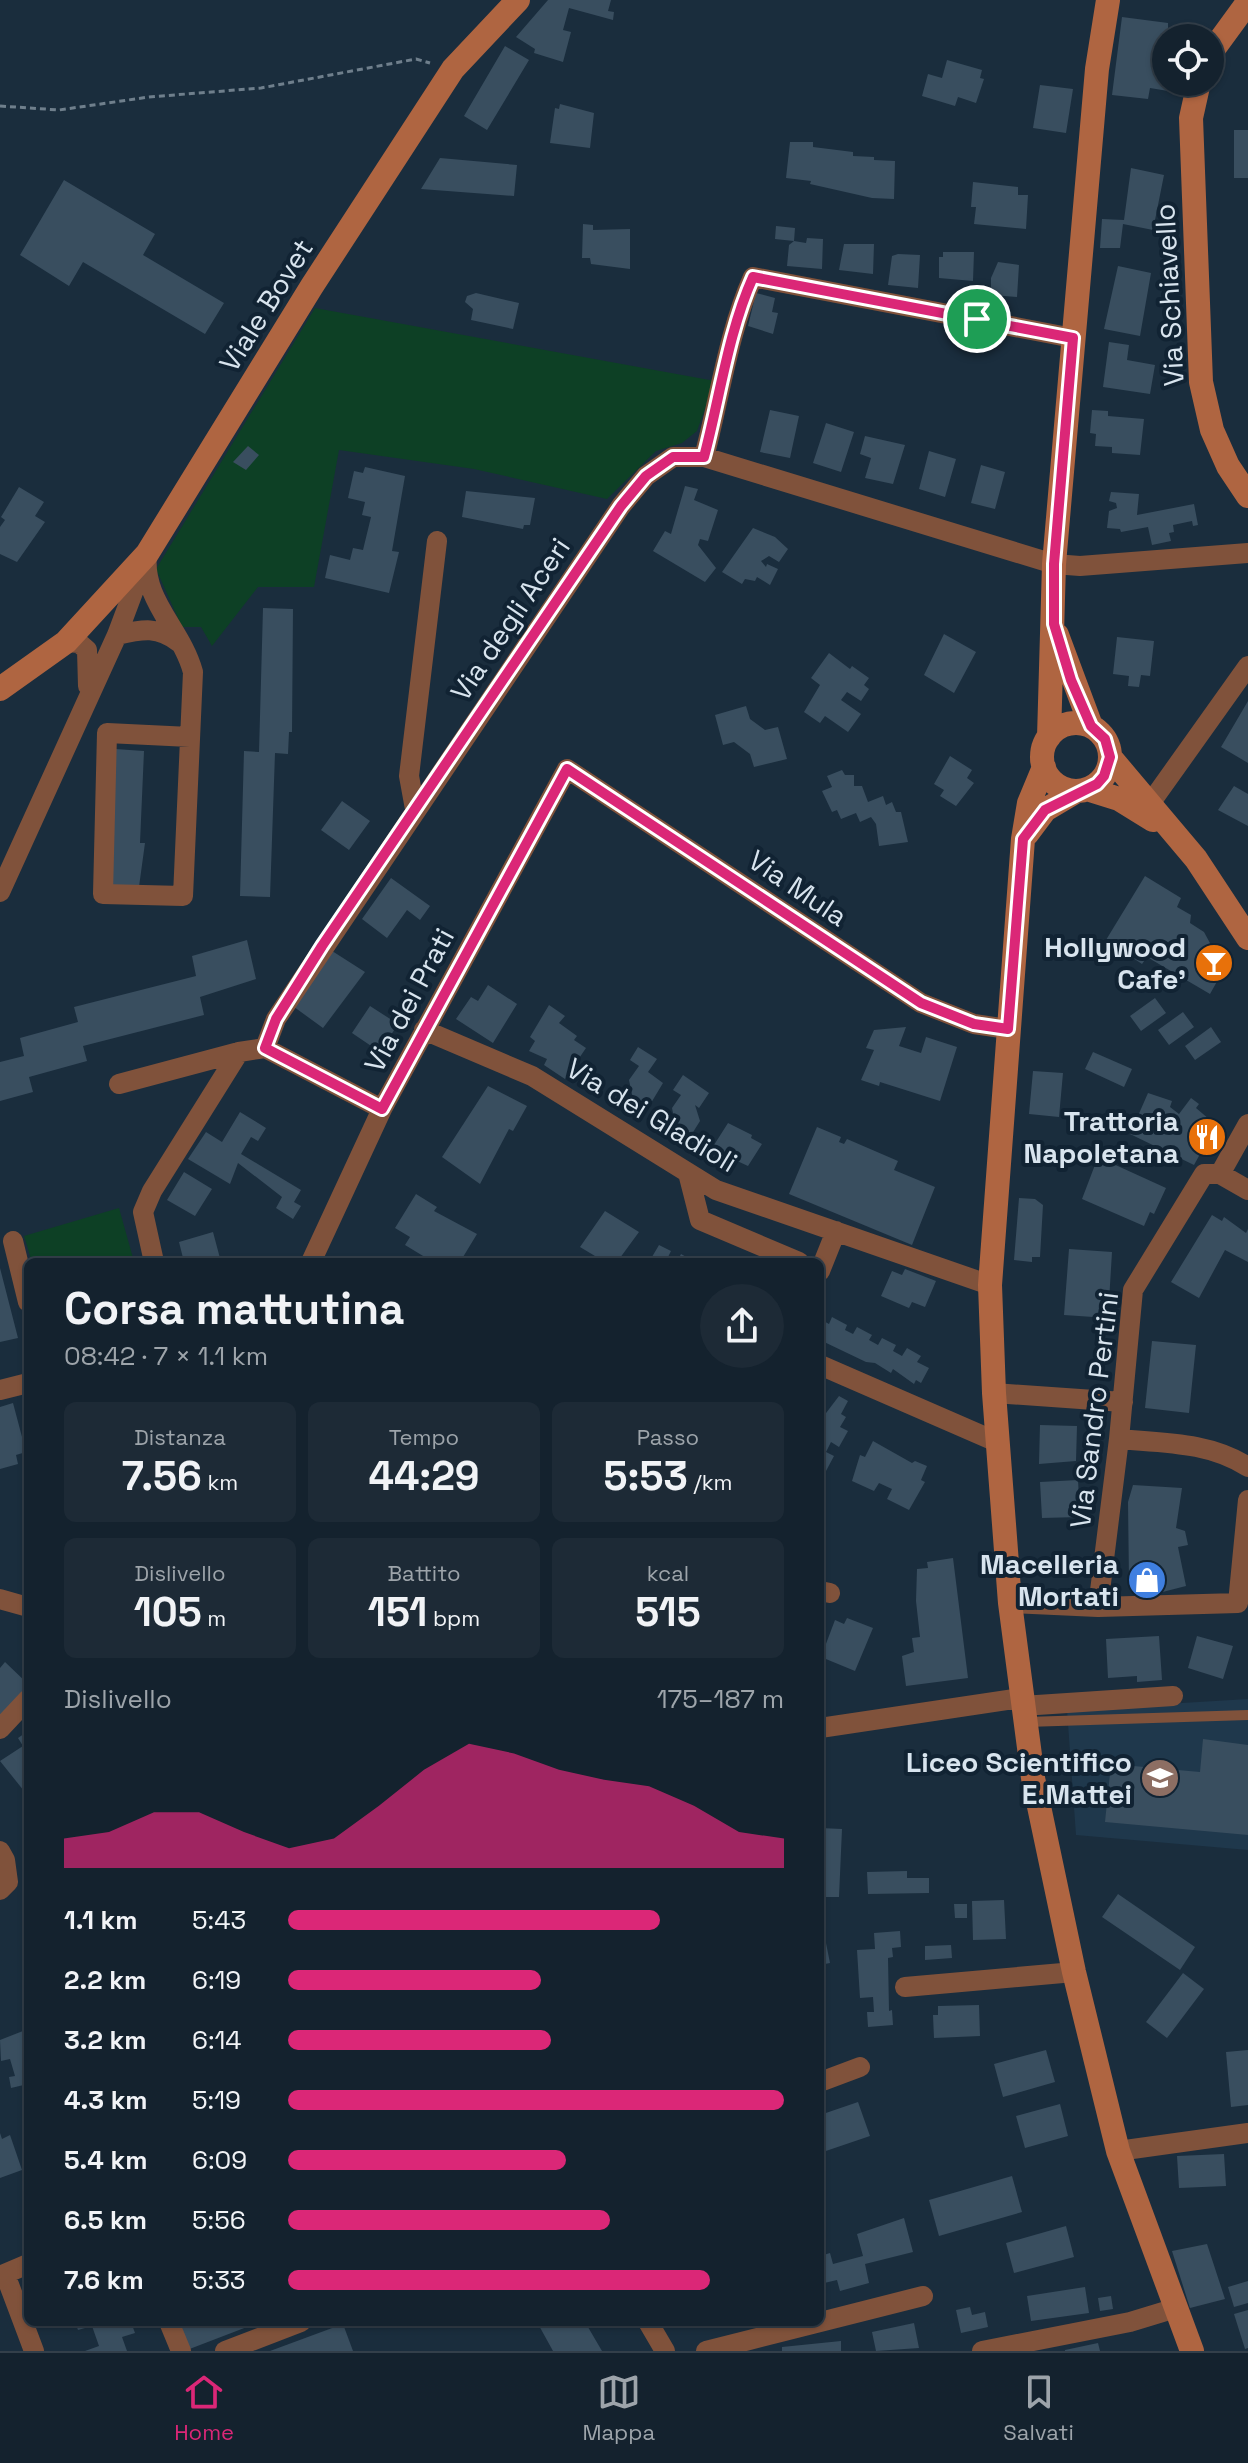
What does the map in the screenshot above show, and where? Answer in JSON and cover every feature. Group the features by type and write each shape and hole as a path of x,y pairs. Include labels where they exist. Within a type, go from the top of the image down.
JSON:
{"street":[{"name":"Viale Bovet","path":"0,689 66,642 147,554 312,286 453,69 518,0"},
{"path":"1108,0 1097,69 1054,564 1049,737 1043,756 1044,767 1029,803 1023,839 990,1285 997,1442 1022,1708 1074,1972 1118,2151 1192,2351"},
{"path":"1224,35 1248,2"},
{"name":"Via Schiavello","path":"1196,96 1191,118 1201,382 1212,430 1228,466 1248,496"},
{"path":"704,457 727,369 736,315 753,277 1073,338"},
{"name":"Via degli Aceri","path":"265,1048 276,1019 307,970 621,506 646,476 673,457 704,457 1054,564 1080,566 1248,553"},
{"path":"415,809 409,776 437,541"},
{"path":"0,892 117,635 147,554"},
{"path":"147,554 145,577 152,595 186,648 193,672 183,896 103,894 107,733 190,737"},
{"path":"1054,624 1071,680 1091,726 1105,739 1110,757 1196,859 1248,938"},
{"path":"117,635 149,628 168,634 186,648"},
{"path":"66,642 79,643 87,650 90,664 85,704"},
{"path":"1149,805 1248,666"},
{"path":"1049,737 1073,723 1091,726"},
{"path":"1023,839 1045,810 1104,776 1110,757"},
{"path":"1044,767 1056,784 1119,799 1168,829"},
{"name":"Via Mula","path":"567,769 921,1003 974,1024 1008,1029"},
{"name":"Via dei Prati","path":"313,1258 382,1109 567,769"},
{"name":"Via dei Gladioli","path":"424,1030 532,1076 716,1190 990,1285"},
{"path":"119,1084 265,1048 382,1109"},
{"path":"153,1258 143,1212 152,1191 239,1052"},
{"name":"Via Sandro Pertini","path":"1098,1607 1119,1439 1133,1290 1204,1174 1220,1174 1248,1124"},
{"path":"688,1173 700,1220 790,1258"},
{"path":"1220,1174 1248,1190"},
{"path":"824,1261 836,1231"},
{"path":"13,1241 24,1286"},
{"path":"824,1367 997,1442"},
{"path":"0,1390 24,1384"},
{"path":"994,1393 1123,1402"},
{"path":"1119,1439 1198,1446 1229,1454 1248,1467"},
{"path":"1010,1603 1098,1607 1238,1603 1248,1500"},
{"path":"0,1599 24,1606"},
{"path":"824,1728 1173,1696"},
{"path":"0,1729 24,1703"},
{"path":"0,1851 5,1860 8,1882 0,1890"},
{"path":"905,1987 1074,1972"},
{"path":"824,2080 860,2067"},
{"path":"1118,2151 1248,2133"},
{"path":"24,2266 2,2275 34,2351"},
{"path":"824,2321 923,2296"},
{"path":"982,2351 1130,2322 1176,2308"},
{"path":"171,2326 181,2351"},
{"path":"225,2351 291,2326"},
{"path":"650,2326 665,2351"},
{"path":"706,2351 805,2326"}],"lane":[{"path":"1022,1708 1248,1715"}],"path":[{"path":"0,106 59,110 149,97 261,88 416,59 453,69"}],"shaded area":[{"name":"Liceo Scientifico E.Mattei","path":"1248,1699 1248,1850 1076,1835 1067,1710"}],"green space":[{"path":"315,308 715,381 697,431 682,443 656,451 607,499 474,469 339,450 314,587 258,587 212,646 201,627 182,627 156,569"},
{"path":"119,1208 133,1258 31,1258 24,1236"}],"building":[{"path":"548,0 611,0 608,11 614,12 613,20 569,8 563,30 571,32 563,62 534,53 535,49 516,37"},
{"path":"1122,17 1168,23 1152,24 1152,88 1148,99 1112,95"},
{"path":"505,46 529,60 487,130 464,116"},
{"path":"947,60 982,70 980,78 984,79 976,103 958,97 955,106 922,96 928,74 942,78"},
{"path":"1040,85 1073,89 1066,133 1033,128"},
{"path":"560,104 594,113 590,148 550,143 555,108 559,109"},
{"path":"1234,130 1248,130 1248,178 1234,178"},
{"path":"790,142 813,142 813,147 853,152 853,156 874,157 874,160 895,161 894,199 872,198 810,184 811,181 786,178"},
{"path":"440,158 517,165 514,196 421,189"},
{"path":"1131,168 1164,175 1153,230 1123,224 1120,248 1100,248 1102,219 1124,220"},
{"path":"64,180 155,234 143,255 224,303 205,334 83,262 69,286 20,255"},
{"path":"973,182 1018,187 1018,195 1028,195 1026,229 974,224 976,207 971,207"},
{"path":"583,224 593,225 593,230 630,229 630,269 591,264 590,258 582,258"},
{"path":"776,226 795,228 794,241 775,239"},
{"path":"807,238 823,239 822,269 787,266 789,245 794,241 806,243"},
{"path":"844,244 874,244 873,274 839,270"},
{"path":"943,252 974,252 973,281 939,278 939,257 943,257"},
{"path":"920,255 918,288 888,285 892,256"},
{"path":"998,262 1019,265 1017,297 991,295 991,278"},
{"path":"1118,266 1151,273 1140,336 1104,329"},
{"path":"476,293 519,303 513,329 471,320 473,309 465,302 467,296"},
{"path":"756,293 775,298 772,312 778,313 773,334 748,326"},
{"path":"1109,342 1129,345 1127,360 1155,365 1150,394 1103,387"},
{"path":"770,410 799,416 790,458 760,452"},
{"path":"1092,410 1108,411 1108,416 1144,419 1140,455 1112,453 1112,447 1095,446 1096,434 1090,433"},
{"path":"826,423 854,432 841,472 813,463"},
{"path":"865,436 905,445 893,484 865,478 871,458 860,454"},
{"path":"248,446 259,455 246,470 233,462"},
{"path":"929,451 956,459 945,497 919,489"},
{"path":"981,465 1005,472 995,509 971,503"},
{"path":"365,467 405,476 392,551 399,552 389,593 325,578 330,555 350,560 353,548 363,550 371,517 362,515 365,502 348,498 354,471 363,473"},
{"path":"685,486 698,489 694,500 718,510 708,541 700,539 698,545 716,568 705,582 653,551 665,531 671,534"},
{"path":"19,487 44,502 35,516 45,522 17,562 0,554 0,527 5,520 1,517"},
{"path":"466,491 535,498 530,525 524,525 523,529 462,517"},
{"path":"1111,492 1139,494 1137,515 1194,504 1198,525 1193,526 1192,521 1173,525 1174,532 1169,533 1171,541 1152,545 1148,527 1121,532 1120,529 1107,528 1109,511 1117,508 1116,503 1109,501"},
{"path":"753,528 775,537 788,549 779,562 769,556 761,561 766,567 767,564 778,569 770,585 757,577 755,581 745,579 742,584 722,572"},
{"path":"263,608 293,609 292,732 289,732 288,754 275,753 270,897 240,896 244,751 259,752"},
{"path":"944,634 976,652 954,693 924,675"},
{"path":"1117,637 1154,641 1150,676 1141,675 1139,687 1128,686 1129,676 1113,674"},
{"path":"829,653 850,669 852,666 869,678 864,685 869,689 861,701 847,692 841,700 861,714 848,732 825,716 820,723 804,712 820,685 811,678"},
{"path":"1248,701 1248,763 1221,747"},
{"path":"746,706 750,719 765,730 778,727 787,759 754,767 750,754 734,742 723,745 715,715"},
{"path":"115,749 144,751 140,843 145,843 138,894 111,893"},
{"path":"950,756 972,770 967,778 974,783 956,806 940,796 944,790 934,784"},
{"path":"842,770 845,775 854,775 854,786 862,786 868,802 883,796 886,805 892,802 896,812 901,812 908,842 879,846 876,824 871,817 860,822 856,813 841,819 837,810 832,812 822,791 832,787 827,776"},
{"path":"1234,786 1248,794 1248,826 1218,810"},
{"path":"342,801 370,821 349,850 321,830"},
{"path":"1145,876 1181,898 1177,907 1191,915 1190,923 1204,932 1224,969 1210,994 1147,957 1142,964 1106,940"},
{"path":"391,878 430,906 420,920 407,910 387,938 362,919"},
{"path":"247,940 256,979 200,997 204,1015 83,1046 87,1061 29,1077 33,1092 0,1101 0,1062 24,1056 20,1038 78,1022 74,1007 196,976 192,956"},
{"path":"329,949 365,972 323,1028 290,1004"},
{"path":"488,985 517,1004 493,1043 456,1019 471,997 478,1001"},
{"path":"1155,998 1166,1013 1141,1031 1130,1016"},
{"path":"549,1005 565,1016 559,1023 577,1036 574,1040 586,1048 565,1079 544,1065 547,1059 529,1051 535,1041 530,1037"},
{"path":"370,1006 398,1024 380,1052 352,1033"},
{"path":"1183,1012 1194,1027 1169,1045 1158,1030"},
{"path":"906,1027 899,1046 921,1053 926,1037 957,1047 940,1101 880,1082 879,1086 861,1080 874,1050 866,1048 874,1030"},
{"path":"1211,1027 1221,1042 1195,1060 1185,1046"},
{"path":"638,1047 657,1059 648,1072 663,1083 648,1108 633,1099 629,1080 639,1066 630,1060"},
{"path":"1093,1052 1132,1069 1124,1087 1085,1069"},
{"path":"1033,1071 1063,1073 1059,1117 1029,1114"},
{"path":"683,1075 709,1093 699,1108 695,1105 700,1121 690,1137 676,1128 672,1108 681,1095 673,1090"},
{"path":"488,1086 527,1106 513,1131 509,1129 480,1184 442,1157"},
{"path":"1148,1093 1172,1101 1170,1107 1179,1114 1191,1098 1199,1104 1196,1108 1216,1125 1194,1165 1130,1134"},
{"path":"240,1112 266,1128 258,1141 251,1137 241,1154 301,1190 294,1202 301,1206 293,1219 276,1208 282,1197 238,1163 230,1184 188,1159 206,1132 222,1142"},
{"path":"728,1123 752,1135 751,1138 762,1144 748,1166 722,1154 724,1150 714,1145"},
{"path":"817,1127 841,1137 839,1142 844,1144 847,1139 898,1161 894,1170 935,1187 912,1245 789,1194"},
{"path":"1098,1157 1166,1188 1154,1214 1150,1212 1144,1226 1082,1199"},
{"path":"184,1172 212,1189 195,1216 167,1200"},
{"path":"416,1194 437,1207 434,1211 477,1234 462,1258 426,1258 405,1245 410,1237 395,1228"},
{"path":"1019,1198 1035,1199 1043,1205 1040,1257 1032,1257 1032,1262 1014,1260"},
{"path":"605,1211 639,1232 620,1258 598,1258 580,1247"},
{"path":"1212,1215 1222,1221 1224,1217 1246,1233 1248,1229 1248,1262 1225,1250 1199,1298 1171,1282"},
{"path":"213,1232 220,1258 183,1258 179,1242"},
{"path":"659,1245 671,1251 670,1258 651,1258"},
{"path":"1069,1249 1112,1252 1108,1318 1064,1315"},
{"path":"0,1268 18,1338 0,1342"},
{"path":"905,1269 936,1281 925,1307 912,1302 909,1308 881,1296 892,1271 902,1275"},
{"path":"832,1317 847,1325 845,1330 853,1334 857,1327 872,1335 869,1340 878,1345 882,1338 896,1345 893,1351 902,1356 907,1348 921,1356 917,1362 929,1368 921,1383 916,1380 914,1384 893,1369 891,1373 824,1342 824,1321 829,1324"},
{"path":"1152,1341 1196,1345 1189,1413 1145,1408"},
{"path":"839,1396 848,1401 841,1414 846,1417 840,1427 848,1431 839,1447 831,1442 826,1452 834,1456 826,1471 824,1470 824,1416"},
{"path":"13,1403 24,1453 16,1455 18,1464 0,1469 0,1407"},
{"path":"1040,1425 1077,1426 1076,1461 1039,1464"},
{"path":"873,1441 912,1463 915,1461 927,1466 921,1480 925,1482 909,1510 887,1499 892,1489 879,1483 874,1491 852,1481 860,1455 865,1457"},
{"path":"1078,1480 1080,1517 1042,1518 1040,1482"},
{"path":"1133,1485 1182,1488 1176,1528 1185,1531 1188,1545 1178,1547 1186,1586 1139,1598 1136,1580 1129,1581 1128,1502"},
{"path":"953,1558 968,1678 906,1686 902,1656 914,1652 912,1638 920,1637 916,1601 917,1569 928,1568 927,1562"},
{"path":"847,1618 873,1628 855,1671 824,1658 824,1649 835,1620 844,1624"},
{"path":"1159,1636 1162,1680 1137,1682 1137,1676 1108,1678 1106,1639"},
{"path":"1197,1636 1233,1646 1223,1679 1188,1668"},
{"path":"5,1662 24,1680 24,1698 0,1723 0,1668"},
{"path":"24,1734 24,1791 0,1761 23,1746 18,1738"},
{"path":"1203,1739 1248,1745 1248,1835 1105,1822 1111,1764 1200,1772"},
{"path":"824,1828 842,1829 839,1897 824,1897"},
{"path":"907,1871 907,1878 929,1878 929,1893 868,1894 867,1872"},
{"path":"1118,1894 1195,1947 1180,1970 1102,1917"},
{"path":"1004,1900 1006,1939 973,1940 972,1901"},
{"path":"954,1904 967,1904 967,1918 955,1918"},
{"path":"900,1931 901,1947 892,1948 893,1957 888,1958 889,2011 892,2010 893,2025 868,2027 867,2012 874,2012 873,1997 860,1998 857,1950 875,1949 874,1933"},
{"path":"824,1933 830,1963 824,1964"},
{"path":"951,1945 952,1958 925,1960 925,1946"},
{"path":"1183,1973 1204,1989 1167,2038 1146,2022"},
{"path":"979,2005 980,2036 934,2038 933,2015 938,2015 938,2006"},
{"path":"24,2031 24,2085 11,2088 9,2077 15,2076 10,2059 1,2061 0,2040"},
{"path":"1046,2050 1055,2082 1003,2097 994,2064"},
{"path":"1248,2050 1248,2105 1231,2107 1226,2052"},
{"path":"858,2102 870,2136 824,2152 824,2114"},
{"path":"1060,2104 1068,2136 1025,2148 1016,2116"},
{"path":"0,2133 2,2139 10,2135 22,2170 0,2178"},
{"path":"1224,2154 1226,2186 1179,2188 1177,2156"},
{"path":"1012,2176 1022,2212 939,2236 929,2200"},
{"path":"904,2218 913,2252 865,2264 869,2283 840,2291 837,2280 824,2283 824,2255 830,2253 833,2264 863,2256 857,2234"},
{"path":"1066,2226 1074,2257 1014,2273 1006,2243"},
{"path":"1207,2244 1225,2299 1190,2308 1172,2251"},
{"path":"1248,2281 1248,2303 1234,2307 1228,2287"},
{"path":"1085,2287 1089,2313 1031,2321 1027,2296"},
{"path":"1111,2296 1113,2309 1100,2311 1098,2298"},
{"path":"970,2307 972,2315 985,2312 988,2327 961,2333 956,2310"},
{"path":"1248,2310 1248,2348 1245,2349 1234,2314"},
{"path":"914,2323 919,2348 876,2351 872,2332"},
{"path":"92,2326 132,2326 135,2333 122,2337 127,2351 85,2351 99,2346"},
{"path":"178,2326 250,2326 187,2350"},
{"path":"344,2326 353,2351 270,2351"},
{"path":"539,2326 587,2326 602,2351 553,2351"},
{"path":"841,2341 841,2351 782,2351 782,2347"},
{"path":"1098,2343 1100,2351 1065,2351 1065,2350"}],"place":[{"name":"Hollywood Cafe'","path":"1214,963"},
{"name":"Trattoria Napoletana","path":"1207,1137"},
{"name":"Macelleria Mortati","path":"1147,1580"},
{"name":"Liceo Scientifico E.Mattei","path":"1160,1778"}],"route":[{"path":"753,277 977,319 1073,338 1054,564 1054,624 1071,680 1091,726 1105,739 1110,757 1109,766 1097,784 1077,791 1045,810 1023,839 1008,1029 974,1024 921,1003 567,769 382,1109 265,1048 276,1019 322,946 621,506 646,476 673,457 704,457 727,369 736,315 753,277"}]}
